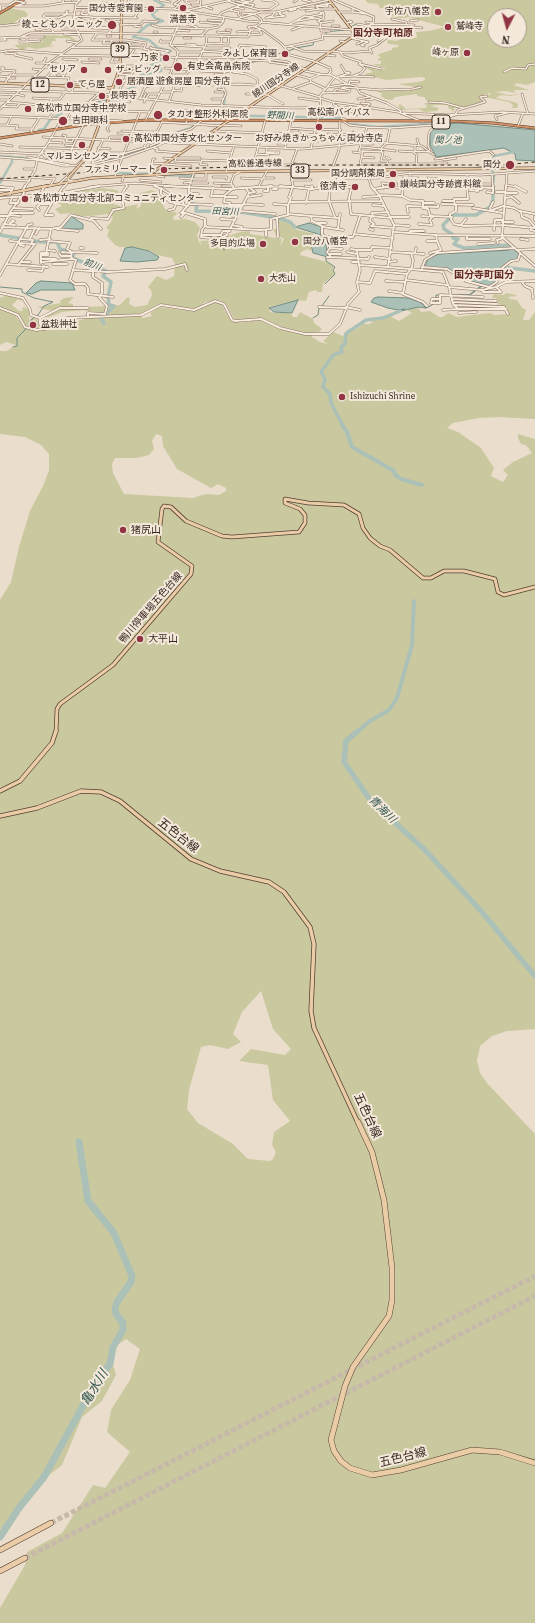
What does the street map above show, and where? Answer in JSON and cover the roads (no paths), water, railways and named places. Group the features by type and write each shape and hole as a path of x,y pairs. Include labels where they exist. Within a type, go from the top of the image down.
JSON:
{"highway":[{"path":"0,11 21,1"},
{"name":"高松南バイパス","path":"230,121 317,120"},
{"name":"高松南バイパス","path":"100,124 135,121 197,122 317,120 423,121 535,128"},
{"name":"高松南バイパス","path":"1,139 84,125 135,121"},
{"name":"高松南バイパス","path":"434,122 535,128"},
{"name":"高松南バイパス","path":"1,139 32,131 55,130"}],"main road":[{"name":"39","path":"100,124 115,84 121,62 120,18 124,7 122,0"},
{"path":"329,0 338,12 351,22 352,36"},
{"name":"綾川国分寺線","path":"149,174 174,158 180,152 230,121 346,42 352,36"},
{"name":"12","path":"0,83 113,88"},
{"path":"67,183 68,178 87,156 100,124"},
{"name":"高松善通寺線","path":"0,195 98,177 124,175 194,172 511,168 535,171"},
{"name":"鴨川停車場五色台線","path":"0,792 20,781 52,743 56,734 57,711 60,704 113,665 191,574 192,566 158,542 162,509 164,506 170,507 186,520 222,536 232,537 299,532 305,523 306,515 300,509 285,503 285,499 308,503 344,505 359,514 363,528 370,538 380,546 390,550 423,578 431,578 444,571 464,571 495,579 498,592 504,595 535,587"},
{"name":"五色台線","path":"0,816 37,808 80,791 88,790 101,792 120,801 191,859 220,872 269,882 284,892 295,905 310,927 314,944 311,1011 314,1028 372,1152 384,1200 392,1268 392,1300 389,1316 382,1328 353,1367 345,1386 331,1440 334,1451 341,1461 350,1468 372,1475 401,1470 472,1450 500,1452 535,1463"},
{"path":"0,1550 51,1523"},
{"path":"0,1571 25,1558"}],"street":[{"path":"72,0 79,1"},
{"path":"99,6 105,0"},
{"path":"124,7 129,0"},
{"path":"160,0 170,2"},
{"path":"174,9 179,5 174,4 179,1 196,0"},
{"path":"201,0 201,6"},
{"path":"241,0 248,2"},
{"path":"219,16 221,13 235,6 253,0"},
{"path":"316,6 302,0 300,3 316,6 326,7 328,5 321,4"},
{"path":"307,0 316,6 319,11 325,9 336,9"},
{"path":"306,11 329,0"},
{"path":"334,0 374,17 374,21 371,24 352,36"},
{"path":"0,11 2,8 1,7 16,1 25,3 16,6 35,7 79,1"},
{"path":"1,107 49,63 82,39 74,24 75,10 79,1"},
{"path":"184,1 191,4 212,8"},
{"path":"229,1 260,10 270,9 278,4 273,1 261,1"},
{"path":"163,9 185,11 201,6 229,1 254,5 251,7"},
{"path":"261,1 267,2"},
{"path":"110,4 111,2 116,2"},
{"path":"102,3 127,4"},
{"path":"299,7 301,9 331,3"},
{"path":"299,7 307,4"},
{"path":"230,9 239,10 243,8 235,6"},
{"path":"76,7 159,8 237,18 258,13 316,6"},
{"path":"87,7 81,14 87,15 95,7"},
{"path":"289,12 294,8"},
{"path":"276,11 289,12 297,8 294,8"},
{"path":"230,9 239,12 238,14 241,17"},
{"path":"75,10 92,10"},
{"path":"258,13 257,12 260,10"},
{"path":"349,10 358,10"},
{"path":"338,12 353,10 368,14"},
{"path":"68,11 66,12 68,14"},
{"path":"170,44 179,21 185,11"},
{"path":"276,11 272,16 266,18 285,16 279,14 280,12"},
{"path":"74,16 92,18 135,18 138,12"},
{"path":"320,13 323,12 324,14"},
{"path":"242,13 254,14 261,19 262,22"},
{"path":"43,17 45,14 68,14 80,18"},
{"path":"49,18 50,14"},
{"path":"56,14 57,18"},
{"path":"38,17 57,18 68,14"},
{"path":"303,14 324,14"},
{"path":"320,19 323,19 324,14"},
{"path":"200,28 205,22 215,15"},
{"path":"296,18 300,19 311,15"},
{"path":"74,16 92,23"},
{"path":"170,16 182,16"},
{"path":"219,16 289,26 315,18"},
{"path":"272,16 276,18"},
{"path":"152,25 208,29 218,28 224,17"},
{"path":"308,17 320,19"},
{"path":"59,33 78,30 92,20 92,18"},
{"path":"120,23 130,18"},
{"path":"392,18 406,22 417,21"},
{"path":"205,19 222,23"},
{"path":"278,19 279,24"},
{"path":"297,23 300,19"},
{"path":"320,19 318,21 321,23 321,31 330,31"},
{"path":"106,20 141,26"},
{"path":"134,26 141,26 147,21 157,20"},
{"path":"22,21 20,21 43,26 46,25 48,28 51,28 54,33"},
{"path":"0,26 26,23 30,21"},
{"path":"126,21 133,24"},
{"path":"174,21 188,22 197,28"},
{"path":"314,23 333,21"},
{"path":"200,22 226,23"},
{"path":"250,33 248,27 255,26 262,22"},
{"path":"289,26 293,22 303,25 335,27 352,30"},
{"path":"366,22 371,24 407,25 422,28"},
{"path":"74,24 82,27 100,29 107,28"},
{"path":"357,24 368,26"},
{"path":"290,32 303,25"},
{"path":"34,27 43,26"},
{"path":"95,26 112,29 108,34"},
{"path":"64,28 108,34 138,33 207,37 221,36 243,31 254,34 262,34 255,26"},
{"path":"357,33 386,38 410,32 412,26"},
{"path":"162,30 166,27"},
{"path":"36,30 48,28"},
{"path":"201,32 203,28"},
{"path":"62,29 69,29"},
{"path":"201,36 208,29"},
{"path":"176,30 189,31"},
{"path":"224,30 241,38 245,38 254,30 263,30 284,46 291,56 316,62 330,68 330,75"},
{"path":"152,34 154,31 157,32"},
{"path":"237,32 243,31"},
{"path":"217,32 230,33"},
{"path":"220,32 221,43"},
{"path":"0,39 54,33 80,35"},
{"path":"92,40 97,33"},
{"path":"221,50 223,46 228,44 230,33"},
{"path":"405,33 409,35"},
{"path":"19,34 39,40"},
{"path":"107,36 110,37 112,34"},
{"path":"168,34 167,37 173,38"},
{"path":"374,34 378,35 376,36"},
{"path":"381,34 393,36"},
{"path":"401,34 406,36"},
{"path":"289,46 323,39 322,35 352,36 368,42 361,45"},
{"path":"26,36 27,42"},
{"path":"184,38 192,38 193,36"},
{"path":"214,43 215,36"},
{"path":"19,41 27,42 44,37"},
{"path":"192,63 199,59 206,44 207,37"},
{"path":"378,41 383,38"},
{"path":"370,51 369,48 377,45 386,38"},
{"path":"88,40 104,40 103,43 110,43 112,41 127,39 146,43 144,49 163,52 160,58"},
{"path":"161,40 160,42 163,43 196,45"},
{"path":"68,41 77,43"},
{"path":"340,41 346,42"},
{"path":"364,41 356,43 364,46"},
{"path":"120,47 128,45 129,42"},
{"path":"132,46 133,42 142,43 141,46 143,49 139,58"},
{"path":"170,44 178,52 202,52 221,50 231,47 221,43 206,44"},
{"path":"295,44 298,47"},
{"path":"74,45 86,47"},
{"path":"186,45 204,48 219,47 221,50 231,53"},
{"path":"245,53 238,50 240,45 266,47"},
{"path":"72,47 141,46"},
{"path":"284,46 302,50 321,50 346,53 370,51 372,53"},
{"path":"78,50 86,47"},
{"path":"0,52 18,51 61,55 75,59 80,57 86,47"},
{"path":"151,47 150,48 169,51 161,54"},
{"path":"131,58 134,50"},
{"path":"216,50 221,50"},
{"path":"15,55 18,51"},
{"path":"146,58 149,51"},
{"path":"145,121 170,75 178,52"},
{"path":"265,55 272,52"},
{"path":"327,87 348,84 350,81 348,79 361,73 365,68 360,64 361,62 356,59 343,56 340,52"},
{"path":"5,53 32,59"},
{"path":"132,55 140,55"},
{"path":"326,55 335,56"},
{"path":"63,60 69,57 100,60"},
{"path":"114,57 111,63 121,62"},
{"path":"100,60 89,58 82,63 100,60 114,57 177,58 234,62"},
{"path":"210,61 224,62 251,57"},
{"path":"224,62 251,57 288,62 293,66"},
{"path":"43,63 46,58"},
{"path":"55,63 60,59 56,58"},
{"path":"224,62 231,60 253,60 258,58"},
{"path":"199,59 206,60 212,64 238,73 248,72"},
{"path":"240,60 270,62 330,75 348,84 356,86 360,93 387,103 401,111 401,113"},
{"path":"165,68 202,71 218,61"},
{"path":"36,63 60,63 71,65 62,78"},
{"path":"29,89 42,82 60,63"},
{"path":"360,64 381,69"},
{"path":"504,72 512,68 526,69 528,65 535,64"},
{"path":"0,72 6,65"},
{"path":"311,147 321,107 320,99 322,93 336,77 350,73 345,72 341,65"},
{"path":"120,66 128,66 127,68 144,66"},
{"path":"46,67 54,68"},
{"path":"118,72 131,75 136,67"},
{"path":"242,73 248,67"},
{"path":"0,68 15,71 13,75"},
{"path":"33,69 41,70"},
{"path":"170,75 185,75 190,70 225,72 233,69"},
{"path":"61,70 66,71"},
{"path":"59,72 66,71"},
{"path":"118,72 133,72"},
{"path":"0,157 38,159 64,166 81,166 154,147 163,143 167,136 191,129 197,122 207,116 222,113 224,92 221,83 225,78 223,75 225,72"},
{"path":"235,76 238,73"},
{"path":"242,73 258,80 258,94"},
{"path":"216,74 223,75"},
{"path":"297,75 311,79 320,74"},
{"path":"4,83 13,75 36,75"},
{"path":"58,75 64,75"},
{"path":"117,95 127,75"},
{"path":"169,102 173,91 175,79 174,75"},
{"path":"218,76 223,75"},
{"path":"0,77 15,78 8,78"},
{"path":"34,77 69,78 63,91"},
{"path":"336,77 374,77"},
{"path":"140,99 145,87 153,85 155,80 166,81"},
{"path":"123,81 136,81"},
{"path":"350,81 360,82"},
{"path":"68,82 98,83"},
{"path":"294,88 311,82 324,88 324,90"},
{"path":"143,93 150,94 181,91 182,86 257,85 294,88 320,99"},
{"path":"203,87 208,86"},
{"path":"354,93 341,88 384,90 413,89 421,86"},
{"path":"65,87 73,87 72,91"},
{"path":"322,93 349,91 352,88"},
{"path":"0,89 18,92 24,96"},
{"path":"218,89 224,92"},
{"path":"334,93 335,90 338,89"},
{"path":"77,92 81,90"},
{"path":"59,100 66,91"},
{"path":"10,92 72,91 110,94 155,101 250,107 366,107 370,104 361,103"},
{"path":"0,94 18,92"},
{"path":"215,92 224,92"},
{"path":"90,102 98,93"},
{"path":"145,100 146,93"},
{"path":"248,93 268,95 283,104"},
{"path":"145,100 150,94"},
{"path":"522,94 528,114"},
{"path":"59,96 65,97"},
{"path":"114,110 125,96"},
{"path":"439,174 434,155 428,146 430,131 434,122 455,114 458,110 463,108 485,102 480,98 487,96"},
{"path":"358,99 369,97"},
{"path":"33,98 64,101"},
{"path":"92,98 130,102"},
{"path":"212,99 224,98"},
{"path":"299,98 320,99 401,113 423,121"},
{"path":"32,104 36,99 44,99"},
{"path":"49,118 55,111 53,108 47,108 52,99"},
{"path":"77,105 104,99"},
{"path":"371,103 367,100 373,99"},
{"path":"0,101 52,106"},
{"path":"85,102 90,102"},
{"path":"333,102 334,105 338,107"},
{"path":"429,102 445,103 463,108"},
{"path":"1,107 17,107 20,103"},
{"path":"343,107 341,118 349,125 390,128 441,122"},
{"path":"68,118 72,111 76,109 149,112"},
{"path":"151,146 162,122 187,122 192,110 184,111"},
{"path":"70,114 80,114 82,112 72,111"},
{"path":"343,111 357,112 357,115"},
{"path":"441,111 444,114"},
{"path":"115,176 135,121 140,112"},
{"path":"401,113 413,112 455,114 510,112 535,114"},
{"path":"497,120 495,116 510,112"},
{"path":"518,126 522,119 523,113"},
{"path":"0,116 122,121"},
{"path":"7,125 11,116"},
{"path":"0,125 18,126 16,129 32,131 40,117"},
{"path":"0,232 2,225 18,203 30,181 38,159 62,118"},
{"path":"255,162 265,121"},
{"path":"285,148 291,121"},
{"path":"344,121 338,140 339,150 333,164 334,176 341,179 367,177 377,178 410,173 467,175 535,171"},
{"path":"197,122 222,126 241,126"},
{"path":"109,131 107,130 110,123"},
{"path":"37,145 44,150 45,158 66,159 78,139 84,125"},
{"path":"362,143 367,127"},
{"path":"290,128 301,132 328,133 341,130"},
{"path":"275,132 288,133 298,137 322,128"},
{"path":"353,152 381,150 387,143 390,128"},
{"path":"122,131 146,133 157,132"},
{"path":"215,131 262,133 314,132 340,135 352,135 353,132"},
{"path":"118,133 131,132"},
{"path":"298,137 301,132"},
{"path":"141,139 146,133"},
{"path":"63,135 66,136 65,138 68,138 66,141 72,142 74,138 121,141 141,139 154,140 163,143 297,149 355,143 387,143 424,146 434,155"},
{"path":"92,164 123,156 145,146 151,146 164,136"},
{"path":"43,137 65,138"},
{"path":"262,138 270,138 269,141"},
{"path":"347,138 347,140 355,140 355,143"},
{"path":"354,138 364,139"},
{"path":"1,139 0,144 12,146"},
{"path":"129,139 154,140"},
{"path":"321,139 338,140 344,142"},
{"path":"417,139 419,145"},
{"path":"92,164 98,148 103,140"},
{"path":"145,146 148,140"},
{"path":"312,141 319,141"},
{"path":"49,142 62,143"},
{"path":"359,143 361,146 359,151 363,152"},
{"path":"366,143 373,144"},
{"path":"278,144 286,144"},
{"path":"306,145 311,147"},
{"path":"415,145 414,153 417,155 416,164"},
{"path":"36,149 44,150 64,146 74,146"},
{"path":"64,146 77,150 90,149"},
{"path":"223,177 234,146"},
{"path":"20,147 44,150 56,154"},
{"path":"154,147 158,149 155,151 180,152"},
{"path":"362,147 366,148 366,150 395,151"},
{"path":"98,148 110,149"},
{"path":"267,148 267,153"},
{"path":"0,152 72,149"},
{"path":"296,165 292,163 297,149"},
{"path":"53,158 58,150"},
{"path":"381,150 383,152 382,162"},
{"path":"207,151 231,153"},
{"path":"399,151 430,152"},
{"path":"435,159 489,151 494,155"},
{"path":"257,153 279,152 278,154 267,153"},
{"path":"363,152 360,164 388,160 396,164 447,163"},
{"path":"104,160 108,153 123,156"},
{"path":"112,158 114,153"},
{"path":"45,155 69,154"},
{"path":"376,154 383,154"},
{"path":"87,156 88,157 77,171 72,171 87,156"},
{"path":"0,157 38,159"},
{"path":"164,158 199,157"},
{"path":"362,157 374,158"},
{"path":"174,158 175,161 201,162 202,160 255,162 266,165 296,165"},
{"path":"442,158 444,160 456,158"},
{"path":"159,160 161,160 160,164"},
{"path":"378,162 388,160"},
{"path":"153,161 152,163 191,166"},
{"path":"201,162 200,164 207,163"},
{"path":"288,214 288,205 290,202 289,197 293,188 291,180 296,165"},
{"path":"511,168 515,173"},
{"path":"24,169 34,169"},
{"path":"463,169 463,175"},
{"path":"364,170 391,217 394,226 395,232 389,271"},
{"path":"394,170 397,188"},
{"path":"259,186 262,179 266,176 267,171"},
{"path":"182,212 190,204 190,187 194,172"},
{"path":"180,178 206,179 206,172"},
{"path":"240,172 234,175 233,187 225,196 224,202 230,202 229,205 263,205"},
{"path":"58,184 71,173 74,173 68,180 75,181"},
{"path":"410,173 410,178 418,178"},
{"path":"508,173 503,207 503,237 520,254 534,264"},
{"path":"135,183 149,174"},
{"path":"157,174 157,176 164,177"},
{"path":"431,182 432,174"},
{"path":"487,192 493,193 491,184 493,174"},
{"path":"122,182 124,175"},
{"path":"454,201 454,199 468,199 467,175"},
{"path":"31,177 55,178 50,186"},
{"path":"98,177 101,180"},
{"path":"213,177 227,177 226,179"},
{"path":"241,178 274,178"},
{"path":"402,196 403,178"},
{"path":"428,178 437,179"},
{"path":"333,186 341,179"},
{"path":"1,180 30,181"},
{"path":"140,180 162,186 213,188 222,186 233,187"},
{"path":"291,180 311,180"},
{"path":"36,198 91,187 160,181"},
{"path":"383,188 382,183 396,181 403,185"},
{"path":"149,182 161,189 162,194 170,202 183,202 184,205 212,205"},
{"path":"46,212 58,193 67,183"},
{"path":"184,183 208,183"},
{"path":"214,183 222,186 233,187 268,186 310,189 333,186 350,187"},
{"path":"109,218 113,210 124,208 120,195 127,187 126,184"},
{"path":"479,184 491,184"},
{"path":"374,189 397,188 403,185 409,185"},
{"path":"506,185 512,185 526,192"},
{"path":"162,186 160,187 175,198 174,209 169,210"},
{"path":"259,186 263,191 268,191 268,186"},
{"path":"305,186 312,186 306,203"},
{"path":"468,186 492,188"},
{"path":"42,191 44,187"},
{"path":"231,226 249,193 248,187"},
{"path":"248,187 255,192 249,193"},
{"path":"330,187 328,192 335,217"},
{"path":"0,188 12,190 10,194"},
{"path":"213,188 210,196 237,197"},
{"path":"470,190 478,191 478,188"},
{"path":"351,190 351,214 372,217 408,217"},
{"path":"496,191 517,193"},
{"path":"190,194 198,194"},
{"path":"247,197 261,195"},
{"path":"379,196 387,197"},
{"path":"363,197 371,198 379,196 402,196 409,198 410,200 434,203"},
{"path":"38,210 40,204 39,197"},
{"path":"0,198 39,197 47,199"},
{"path":"505,198 512,197 519,203"},
{"path":"12,198 10,203 18,203"},
{"path":"290,202 330,203 382,201"},
{"path":"422,207 423,201"},
{"path":"443,201 460,202"},
{"path":"454,201 456,211 450,214 454,224 494,226 502,223 513,222"},
{"path":"472,202 473,210 492,210 503,207 514,208 520,211 527,211 535,214"},
{"path":"492,210 490,208 493,202"},
{"path":"40,204 51,204"},
{"path":"274,204 288,205"},
{"path":"442,204 473,205"},
{"path":"408,212 407,206 438,207 438,205"},
{"path":"374,206 384,206"},
{"path":"422,207 428,208 430,215 433,217"},
{"path":"496,212 503,207"},
{"path":"14,208 32,209"},
{"path":"231,209 240,212"},
{"path":"492,210 503,213"},
{"path":"520,211 522,217 530,220 535,227"},
{"path":"526,215 527,211"},
{"path":"46,212 45,215 53,215"},
{"path":"40,213 51,212"},
{"path":"182,212 206,219 201,235"},
{"path":"181,217 184,214 181,213 182,212"},
{"path":"228,212 275,214"},
{"path":"372,230 373,226 371,226 374,224 370,221 372,213 388,212"},
{"path":"0,216 33,213"},
{"path":"443,213 445,217"},
{"path":"221,214 237,216"},
{"path":"231,226 266,230 271,229 271,219 287,216 288,214 339,218"},
{"path":"339,229 340,214"},
{"path":"225,215 222,219 234,221"},
{"path":"58,229 71,216 101,223"},
{"path":"311,216 311,220 323,228 343,230"},
{"path":"343,236 352,237 360,216"},
{"path":"422,216 451,217"},
{"path":"321,223 322,217"},
{"path":"419,224 432,225 430,220 433,217"},
{"path":"76,218 109,218"},
{"path":"90,220 90,218 109,218"},
{"path":"277,218 278,237"},
{"path":"461,225 466,219"},
{"path":"2,225 14,221 12,220"},
{"path":"494,230 495,220 510,227 535,227"},
{"path":"230,222 234,221"},
{"path":"97,223 99,229 101,229"},
{"path":"315,223 326,223"},
{"path":"0,275 28,225 32,224"},
{"path":"373,226 394,226 403,224 409,226"},
{"path":"2,225 15,225"},
{"path":"2,225 78,231"},
{"path":"205,226 242,226"},
{"path":"530,227 531,230 535,231"},
{"path":"30,238 36,228"},
{"path":"36,234 39,228"},
{"path":"323,228 322,234 328,237 337,237"},
{"path":"46,252 51,229"},
{"path":"431,229 431,234"},
{"path":"266,230 266,236"},
{"path":"409,233 410,230 424,231"},
{"path":"201,235 221,235 223,231 229,231 227,235 215,240"},
{"path":"395,232 436,235 516,236 528,240"},
{"path":"354,234 393,238"},
{"path":"201,235 201,237 210,238"},
{"path":"430,253 441,250 436,235"},
{"path":"467,236 467,239 483,241 491,239 497,240 503,237"},
{"path":"478,244 494,244 490,236"},
{"path":"518,237 535,236"},
{"path":"328,237 330,240 330,248 327,252 331,257"},
{"path":"330,240 345,241 347,237"},
{"path":"10,241 33,240 31,244"},
{"path":"40,241 49,240 70,243 67,249 72,252"},
{"path":"19,264 35,244 20,241"},
{"path":"20,241 20,245 24,246"},
{"path":"427,241 437,241"},
{"path":"367,247 392,248"},
{"path":"350,249 371,250 372,247"},
{"path":"79,252 82,248"},
{"path":"330,248 340,249"},
{"path":"415,252 416,248"},
{"path":"422,270 425,260 435,253 535,249"},
{"path":"39,265 41,261 40,255 42,253 55,250"},
{"path":"0,308 18,315 23,325 28,329 40,330 51,326 62,319 88,316 114,317 141,315 161,305 194,310 215,301 224,304 232,320 235,321 261,319 280,328 309,334 330,333 340,324 346,308 359,292 357,282 360,270 357,250"},
{"path":"62,252 97,252"},
{"path":"71,256 72,252"},
{"path":"347,252 357,254"},
{"path":"391,252 415,252 424,254"},
{"path":"404,257 406,253"},
{"path":"403,292 407,274 413,263 411,253"},
{"path":"54,264 58,261 59,254 71,256 76,260 70,280 76,284 85,284 88,288 88,294 99,297 113,297"},
{"path":"329,254 341,254"},
{"path":"422,267 447,269 466,280 489,287 497,282 495,277 500,276 504,267 513,261 518,260 520,254"},
{"path":"327,257 342,259 350,257 368,259 369,257"},
{"path":"390,259 396,257"},
{"path":"375,258 396,261"},
{"path":"41,261 73,259"},
{"path":"58,261 67,264"},
{"path":"21,262 48,267"},
{"path":"352,262 410,270 443,272 450,295 457,309"},
{"path":"6,264 30,263"},
{"path":"30,263 28,271 42,271 44,266"},
{"path":"73,270 108,272 166,269 185,264 187,270"},
{"path":"357,282 370,283 375,266"},
{"path":"93,271 93,277 102,283 102,293 99,297"},
{"path":"374,272 407,274"},
{"path":"386,281 406,281 476,290 496,287 506,282 535,281"},
{"path":"522,282 525,286 532,289 533,298"},
{"path":"482,290 483,292 501,292 496,287"},
{"path":"389,291 403,292 403,294 423,302 427,306"},
{"path":"0,293 23,298 30,309 30,314 34,317 40,318 47,313 60,308 88,308"},
{"path":"436,299 436,295 468,296 470,298 483,297"},
{"path":"440,299 432,299 431,303 440,303 440,299 440,295 450,295"},
{"path":"88,316 88,313 96,312 102,314 106,312 107,304 99,297"},
{"path":"452,299 495,300 499,307"},
{"path":"453,302 497,304"},
{"path":"454,305 506,308 508,314"},
{"path":"318,307 360,310"},
{"path":"446,307 450,310"},
{"path":"443,310 506,309"},
{"path":"459,313 471,314 476,312 476,310"},
{"path":"40,318 40,324 51,326"}],"water":[{"name":"関ノ池","path":"458,123 535,130 535,161 516,160 515,154 504,148 436,157 430,145 430,132 436,125"},
{"path":"71,216 83,224 83,229 60,229"},
{"path":"309,223 322,227 321,235 295,227"},
{"path":"314,236 325,238 327,252 330,256 328,257 313,253 310,240"},
{"path":"132,247 149,251 159,257 157,260 137,262 120,261 125,248"},
{"path":"512,250 519,253 518,260 512,260 501,268 499,275 495,276 496,282 488,287 482,286 469,295 483,284 467,281 449,270 425,267 428,259 438,254"},
{"path":"41,281 72,283 75,290 41,290 32,294 26,293 36,283"},
{"path":"374,298 408,298 420,302 426,308 418,307 401,311 400,310 405,309 398,310 388,308 371,302"},
{"path":"298,300 292,313 274,312 269,308"}],"waterway":[{"path":"39,130 44,129 50,120 60,114 68,106 92,104 123,97 124,91 148,81 140,78 141,75 161,71 161,68 150,66 161,60 163,55 171,51 158,48 149,40 133,37 148,25 163,21 155,18 152,14 164,5 154,0"},
{"path":"351,27 356,24"},
{"path":"326,34 326,32 344,30"},
{"path":"296,48 313,45 314,41"},
{"path":"288,51 294,49"},
{"path":"267,58 286,51"},
{"path":"229,69 264,59"},
{"path":"221,85 224,78"},
{"path":"224,105 225,94"},
{"name":"野間川","path":"101,162 155,146 166,136 191,128 204,118 216,115 339,118 348,124 379,127 427,124 448,126"},
{"name":"野間川","path":"491,168 489,164 492,162 494,156 519,151"},
{"name":"野間川","path":"0,156 12,157"},
{"name":"前川","path":"0,183 12,162 12,157"},
{"name":"野間川","path":"12,157 36,159"},
{"path":"473,168 486,166 492,162"},
{"name":"田宮川","path":"119,166 117,173 148,174"},
{"name":"野間川","path":"492,170 494,176 493,187"},
{"name":"田宮川","path":"163,175 194,176 190,184 191,187"},
{"name":"野間川","path":"493,187 493,200 490,207 476,215 453,215 443,225 444,229 452,234 453,238 458,239 454,244 456,245 464,248 510,245 515,250 508,253"},
{"name":"田宮川","path":"190,195 193,201 191,204 197,205 196,211 241,212 277,218"},
{"name":"田宮川","path":"279,218 290,222 295,227"},
{"name":"前川","path":"0,235 41,242 57,242 60,249 74,253 72,258 106,271 103,276 111,282 108,297 109,305 114,306 101,319 104,323"},
{"path":"224,250 224,248 234,245"},
{"path":"325,284 335,274 333,270 335,267 326,261 326,257"},
{"name":"野間川","path":"503,267 535,271"},
{"path":"0,287 22,289 22,292 34,298 53,302 44,306 38,315 32,319 28,327"},
{"path":"426,308 432,305 436,301 436,295 439,295"},
{"path":"322,306 329,296"},
{"path":"313,318 318,315 319,308"},
{"path":"343,426 331,403 330,394 323,387 325,379 321,372 333,355 342,352 341,347 345,344 346,334 348,332 366,320 383,318 400,311"},
{"path":"13,347 17,346 17,338 26,329"},
{"path":"342,425 347,432 352,447 394,471 395,475 401,479 422,485"},
{"name":"青海川","path":"357,732 370,721 389,710 397,698 412,645 414,601"},
{"name":"青海川","path":"358,731 346,741 344,762 371,801 424,849 481,911 535,976"},
{"name":"亀水川","path":"0,1537 19,1508 44,1477 96,1382 110,1364 113,1347 123,1330 123,1323 116,1314 115,1308 117,1302 131,1282 132,1276 114,1233 88,1201 79,1142"}],"tunnel":[{"path":"51,1523 535,1276"},
{"path":"25,1558 535,1296"}],"railway":[{"path":"0,179 118,170 320,165 502,165 535,162"}],"place":[{"name":"満善寺","path":"183,8"},
{"name":"国分寺愛育園","path":"151,9"},
{"name":"宇佐八幡宮","path":"438,12"},
{"name":"綾こどもクリニック","path":"112,25"},
{"name":"鷲峰寺","path":"448,27"},
{"name":"峰ヶ原","path":"467,53"},
{"name":"みよし保育園","path":"285,54"},
{"name":"一乃家","path":"166,58"},
{"name":"有史会高畠病院","path":"178,67"},
{"name":"セリア","path":"84,70"},
{"name":"ザ・ビッグ","path":"108,70"},
{"name":"居酒屋 遊食房屋 国分寺店","path":"119,82"},
{"name":"てら屋","path":"70,85"},
{"name":"長明寺","path":"102,96"},
{"name":"高松市立国分寺中学校","path":"28,109"},
{"name":"タカオ整形外科医院","path":"158,115"},
{"name":"吉田眼科","path":"63,121"},
{"name":"お好み焼きかっちゃん 国分寺店","path":"319,127"},
{"name":"高松市国分寺文化センター","path":"126,139"},
{"name":"マルヨシセンター","path":"82,145"},
{"name":"国分","path":"510,165"},
{"name":"ファミリーマート","path":"164,170"},
{"name":"国分調剤薬局","path":"393,174"},
{"name":"讃岐国分寺跡資料館","path":"392,185"},
{"name":"徳清寺","path":"355,187"},
{"name":"高松市立国分寺北部コミュニティセンター","path":"25,199"},
{"name":"国分八幡宮","path":"295,242"},
{"name":"多目的広場","path":"263,244"},
{"name":"大禿山","path":"261,279"},
{"name":"盆栽神社","path":"33,325"},
{"name":"Ishizuchi Shrine","path":"342,397"},
{"name":"猪尻山","path":"123,530"},
{"name":"大平山","path":"140,639"}],"district":[{"name":"国分寺町柏原","path":"383,33"},
{"name":"国分寺町国分","path":"484,275"}]}
